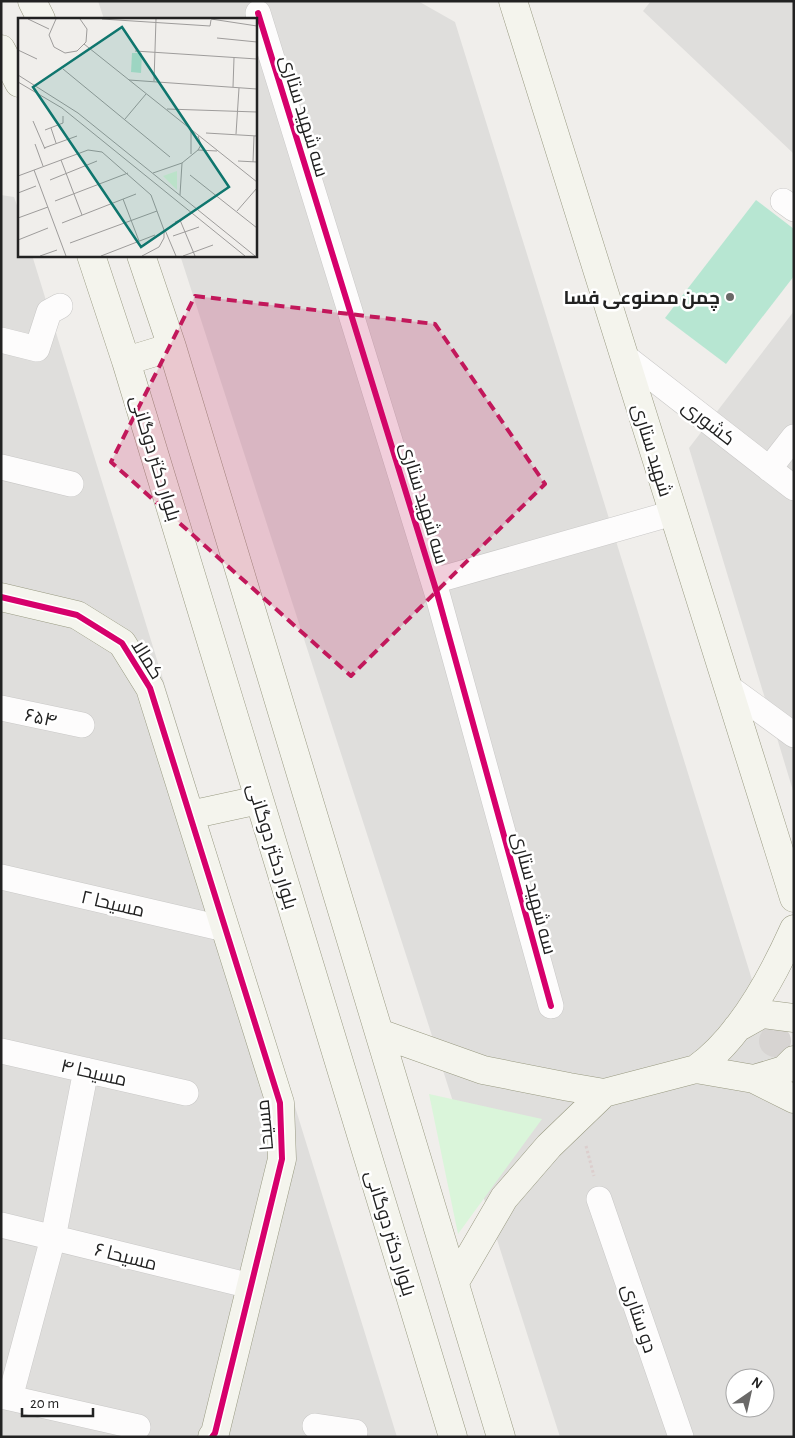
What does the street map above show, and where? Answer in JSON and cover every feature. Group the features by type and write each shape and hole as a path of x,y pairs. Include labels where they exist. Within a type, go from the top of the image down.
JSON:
{"street":[{"path":"32,1 40,18"},
{"name":"شهید ستاری","path":"513,1 794,898"},
{"name":"سه شهید ستاری","path":"258,13 434,581 550,1006"},
{"path":"1,49 18,81"},
{"name":"بلوار دکتر دوگانی","path":"91,256 126,361 453,1437"},
{"path":"141,256 172,347 501,1437"},
{"path":"1,340 37,349 49,312 60,306"},
{"path":"126,361 172,347"},
{"name":"کشوری","path":"623,355 794,488"},
{"path":"769,469 794,436"},
{"path":"1,466 71,484"},
{"name":"سه شهید ستاری","path":"434,581 673,513"},
{"name":"کمالا","path":"1,597 77,615 122,643 150,688 190,815"},
{"path":"727,686 794,735"},
{"name":"۶۵۴","path":"1,708 82,725"},
{"path":"190,815 259,800"},
{"name":"مسیحا","path":"190,815 280,1103 282,1160 214,1435"},
{"name":"مسيحا ۲","path":"1,876 225,929"},
{"path":"379,1033 483,1070 569,1088 604,1093 696,1070 709,1060 737,1028 758,998 776,968 794,929"},
{"path":"737,1028 762,1014 794,1018"},
{"name":"مسيحا ۴","path":"1,1051 186,1093"},
{"path":"754,1080 784,1070 794,1060"},
{"path":"86,1070 53,1238 6,1397 138,1427"},
{"path":"696,1070 754,1080 794,1099"},
{"path":"454,1282 504,1198 549,1146 604,1093"},
{"name":"دو ستاری","path":"599,1199 681,1437"},
{"name":"مسيحا ۶","path":"1,1225 251,1286"},
{"path":"315,1426 355,1432 354,1437"}],"path":[{"path":"579,1118 599,1199"}],"highlighted area":[{"path":"195,296 435,324 545,484 351,676 111,462"}],"shaded area":[{"path":"98,1 418,1 455,22 794,1115 794,1437 560,1437 180,256 256,256 256,18 104,18"},
{"path":"651,1 794,1 794,154 643,11"},
{"path":"1,195 14,197 18,208 18,256 32,256 397,1437 1,1437"},
{"path":"794,311 794,794 689,448"}],"green space":[{"name":"چمن مصنوعی فسا","path":"756,200 794,229 794,276 726,364 665,318"},
{"path":"429,1094 542,1119 458,1234"}],"building":[{"path":"775,1025 786,1030 791,1041 786,1052 775,1057 764,1052 759,1041 764,1030"}],"cycle path":[{"path":"258,13 437,593 551,1006"},
{"path":"1,597 77,615 122,643 150,688 280,1103 282,1159 215,1433 212,1437"}],"place":[{"name":"چمن مصنوعی فسا","path":"730,297"}]}
